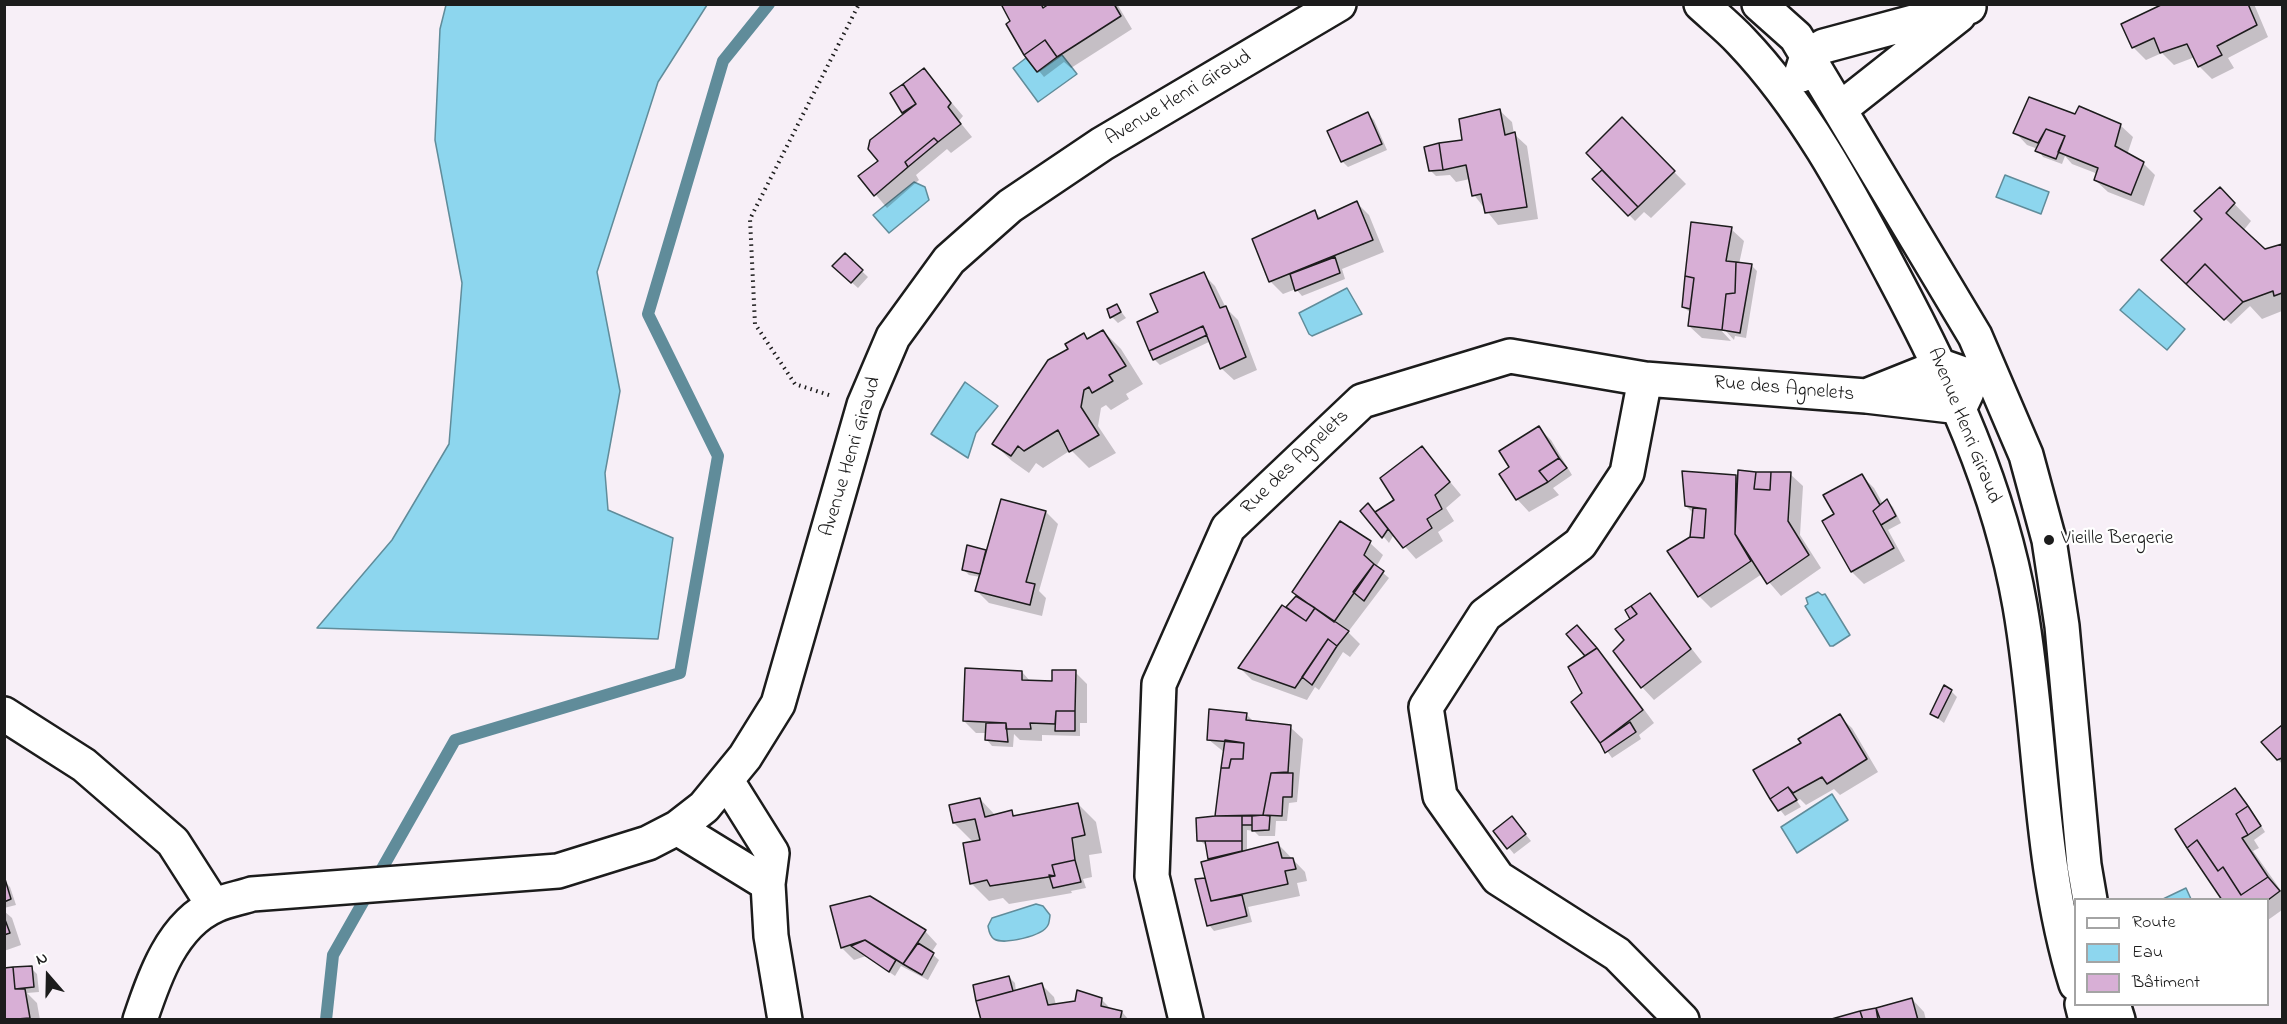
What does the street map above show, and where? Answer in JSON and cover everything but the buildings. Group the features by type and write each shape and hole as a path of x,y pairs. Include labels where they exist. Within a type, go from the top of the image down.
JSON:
{"street":[{"name":"Avenue Henri Giraud","path":"214,906 252,894 558,871 648,843 676,828 704,807 728,781 778,704 864,405 893,337 949,260 1010,206 1102,144 1339,4"},
{"name":"Avenue Henri Giraud","path":"1701,4 1740,40 1773,78 1810,131 1866,224 1941,366"},
{"path":"1759,4 1796,37 1975,336 2026,455 2049,540 2062,626 2084,865 2090,898"},
{"path":"1773,78 1800,97 1818,105 1840,109 1972,6"},
{"path":"1810,131 1800,97 1801,69 1807,56 1824,46 1972,6"},
{"path":"1965,394 1975,336"},
{"name":"Rue des Agnelets","path":"1186,1020 1152,876 1159,684 1228,528 1362,401 1510,356 1645,379 1866,396 1965,394"},
{"path":"1941,366 1960,372 1965,394"},
{"name":"Rue des Agnelets","path":"1866,396 1941,366"},
{"path":"1645,379 1627,473 1580,544 1485,615 1426,707 1440,796 1498,878 1617,954 1682,1020"},
{"path":"1965,394 1975,386 2016,479 2041,510"},
{"name":"Avenue Henri Giraud","path":"1965,394 1995,500 2018,597 2048,859 2074,975"},
{"path":"4,714 84,765 173,842 214,906 183,930 154,978 140,1020"},
{"path":"728,781 772,853 768,884 771,936 785,1020"},
{"path":"676,828 768,884"}],"path":[{"path":"859,4 750,219 755,324 795,384 864,405"}],"water":[{"path":"446,5 707,5 658,82 597,272 620,391 605,473 608,510 673,538 658,639 317,628 392,540 449,444 462,283 435,140 440,29"},
{"path":"1062,55 1077,74 1038,102 1013,68 1026,58 1038,72"},
{"path":"2005,175 2049,192 2041,214 1996,197"},
{"path":"914,182 925,187 929,200 889,233 873,215"},
{"path":"1347,288 1362,314 1312,336 1309,334 1299,313"},
{"path":"2139,289 2185,329 2167,350 2120,310"},
{"path":"965,382 998,406 976,433 968,458 931,434"},
{"path":"1818,592 1825,594 1850,635 1833,646 1830,646 1805,606 1808,604 1806,598"},
{"path":"1832,794 1848,820 1797,853 1781,827"},
{"path":"2186,888 2191,898 2165,898"},
{"path":"1036,904 1043,906 1050,915 1045,929 1031,936 1014,940 999,941 991,936 988,926 992,918"}],"waterway":[{"path":"326,1020 333,955 455,740 680,673 718,456 648,314 723,61 769,4"}],"place":[{"name":"Vieille Bergerie","path":"2049,540"}]}
